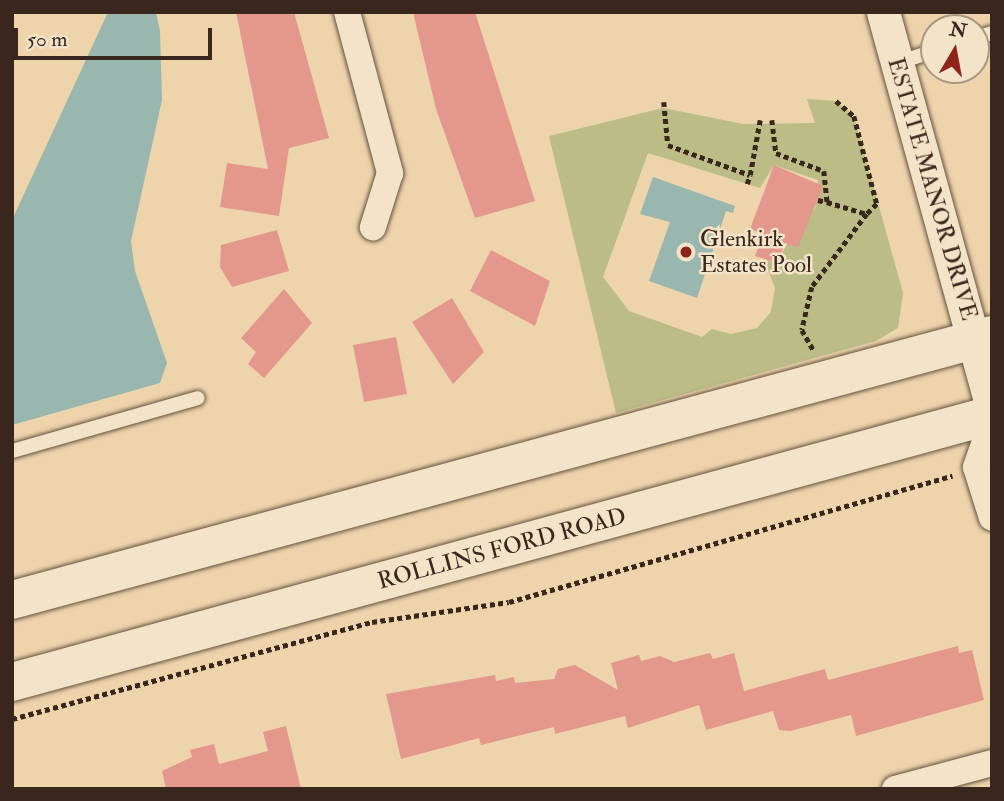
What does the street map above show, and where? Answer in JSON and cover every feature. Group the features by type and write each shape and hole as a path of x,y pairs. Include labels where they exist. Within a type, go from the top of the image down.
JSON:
{"main road":[{"path":"12,600 983,337"},
{"name":"ROLLINS FORD ROAD","path":"12,682 992,415"}],"street":[{"path":"347,12 390,173 373,227"},
{"name":"ESTATE MANOR DRIVE","path":"883,12 983,337 992,407"},
{"path":"992,421 976,467 992,518"},
{"path":"895,789 992,763"}],"lane":[{"path":"897,63 920,56"},
{"path":"12,451 198,398"}],"path":[{"path":"817,355 802,330 808,297 877,204 854,116 836,101"},
{"path":"664,102 668,145 750,175"},
{"path":"747,184 760,120"},
{"path":"772,120 776,153 824,172 827,202"},
{"path":"818,200 867,214"},
{"path":"12,719 372,622 509,602 940,481"}],"green space":[{"path":"807,99 836,101 854,116 903,293 898,328 876,341 616,413 549,136 663,108 743,124 815,123","holes":["648,153 760,188 774,165 818,180 815,209 807,206 777,263 764,259 775,288 771,312 757,328 731,334 712,329 702,337 629,311 603,277"]}],"water":[{"path":"108,12 156,12 160,31 162,100 131,241 135,271 167,363 160,383 12,425 12,220"},
{"name":"Glenkirk Estates Pool","path":"653,177 735,206 733,213 726,211 697,298 649,281 670,222 640,214"}],"building":[{"path":"236,12 294,12 329,138 289,148 279,216 220,207 227,163 268,169"},
{"path":"413,12 475,12 535,201 475,218 436,109"},
{"path":"774,165 823,186 798,247 785,243 778,263 755,256 763,234 750,229"},
{"path":"277,230 289,271 232,287 220,267 221,245"},
{"path":"491,250 550,281 535,326 470,291"},
{"path":"284,289 312,323 264,378 248,364 256,352 241,338"},
{"path":"452,298 484,352 453,384 412,322"},
{"path":"396,337 407,394 364,402 353,345"},
{"path":"958,646 959,653 972,650 984,700 856,736 851,715 790,731 779,730 773,711 706,730 699,705 628,728 625,716 555,734 554,727 481,745 479,738 401,759 386,694 495,675 496,681 514,677 515,683 554,679 558,669 575,665 618,690 611,663 639,655 641,661 660,656 674,662 710,653 713,659 734,653 744,691 825,669 828,680"},
{"path":"286,726 301,789 166,789 162,771 192,757 190,750 214,744 219,764 268,751 263,732"}],"place":[{"name":"Glenkirk Estates Pool","path":"686,252"}]}
